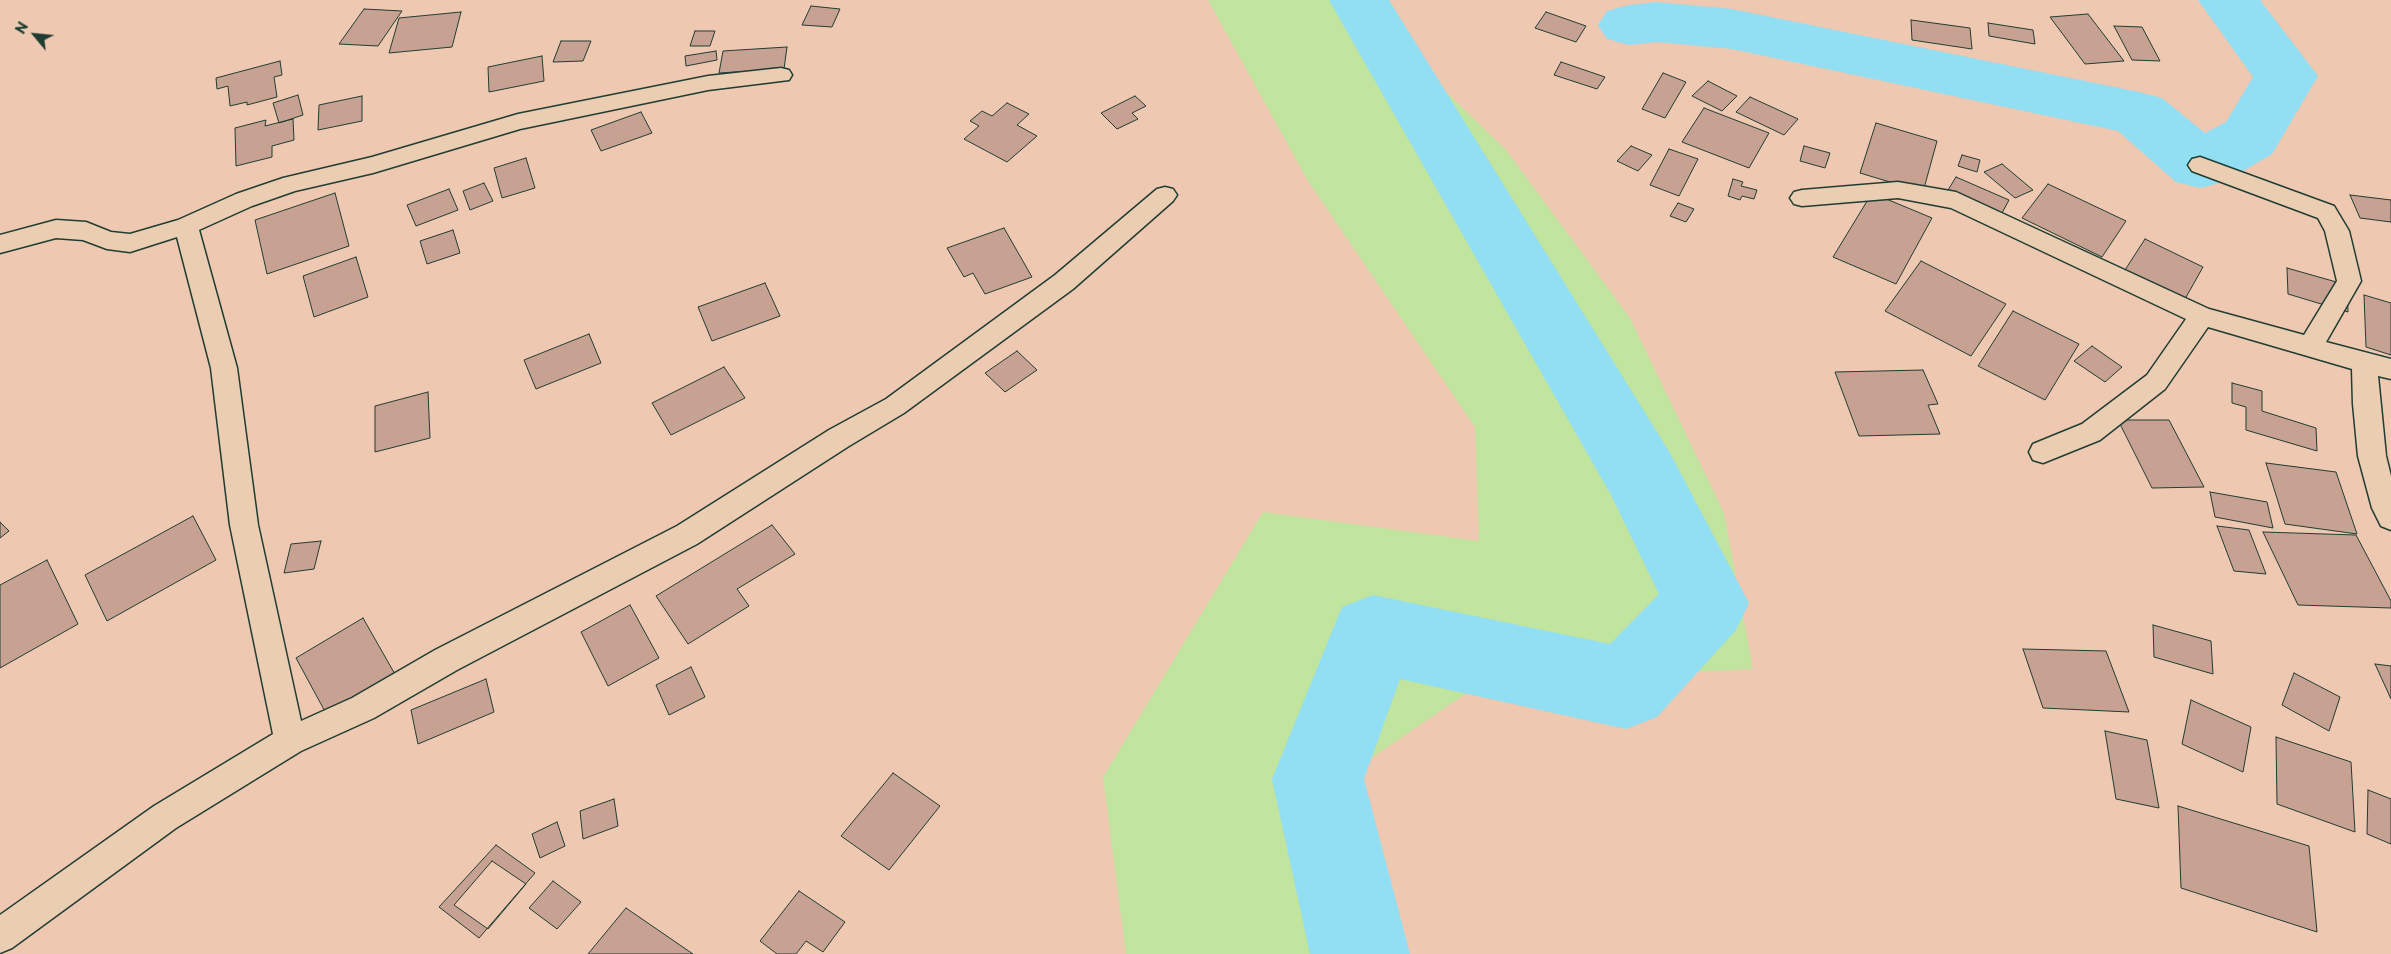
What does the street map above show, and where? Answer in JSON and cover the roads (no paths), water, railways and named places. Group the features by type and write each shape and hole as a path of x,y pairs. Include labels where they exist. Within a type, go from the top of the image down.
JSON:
{"street":[{"path":"0,244 56,229 86,231 107,240 130,243 186,226 244,200 291,184 373,165 518,122 708,83 781,75"},
{"path":"2200,165 2326,212 2337,230 2348,281 2311,346"},
{"path":"1802,198 1898,190 1956,200 2202,316 2391,370"},
{"path":"0,936 165,817 290,740 362,708 446,660 687,535 839,438 894,406 1064,282 1165,195"},
{"path":"186,226 224,368 244,524 290,740"},
{"path":"2043,452 2091,432 2156,382 2202,316"},
{"path":"2365,363 2366,404 2372,456 2386,508 2391,518"}],"waterway":[{"path":"1359,0 1642,476 1706,603 1626,688 1373,634 1318,779 1360,954"},
{"path":"1629,25 1657,22 1732,29 2139,114 2200,165 2249,138 2286,76 2228,0"}]}
